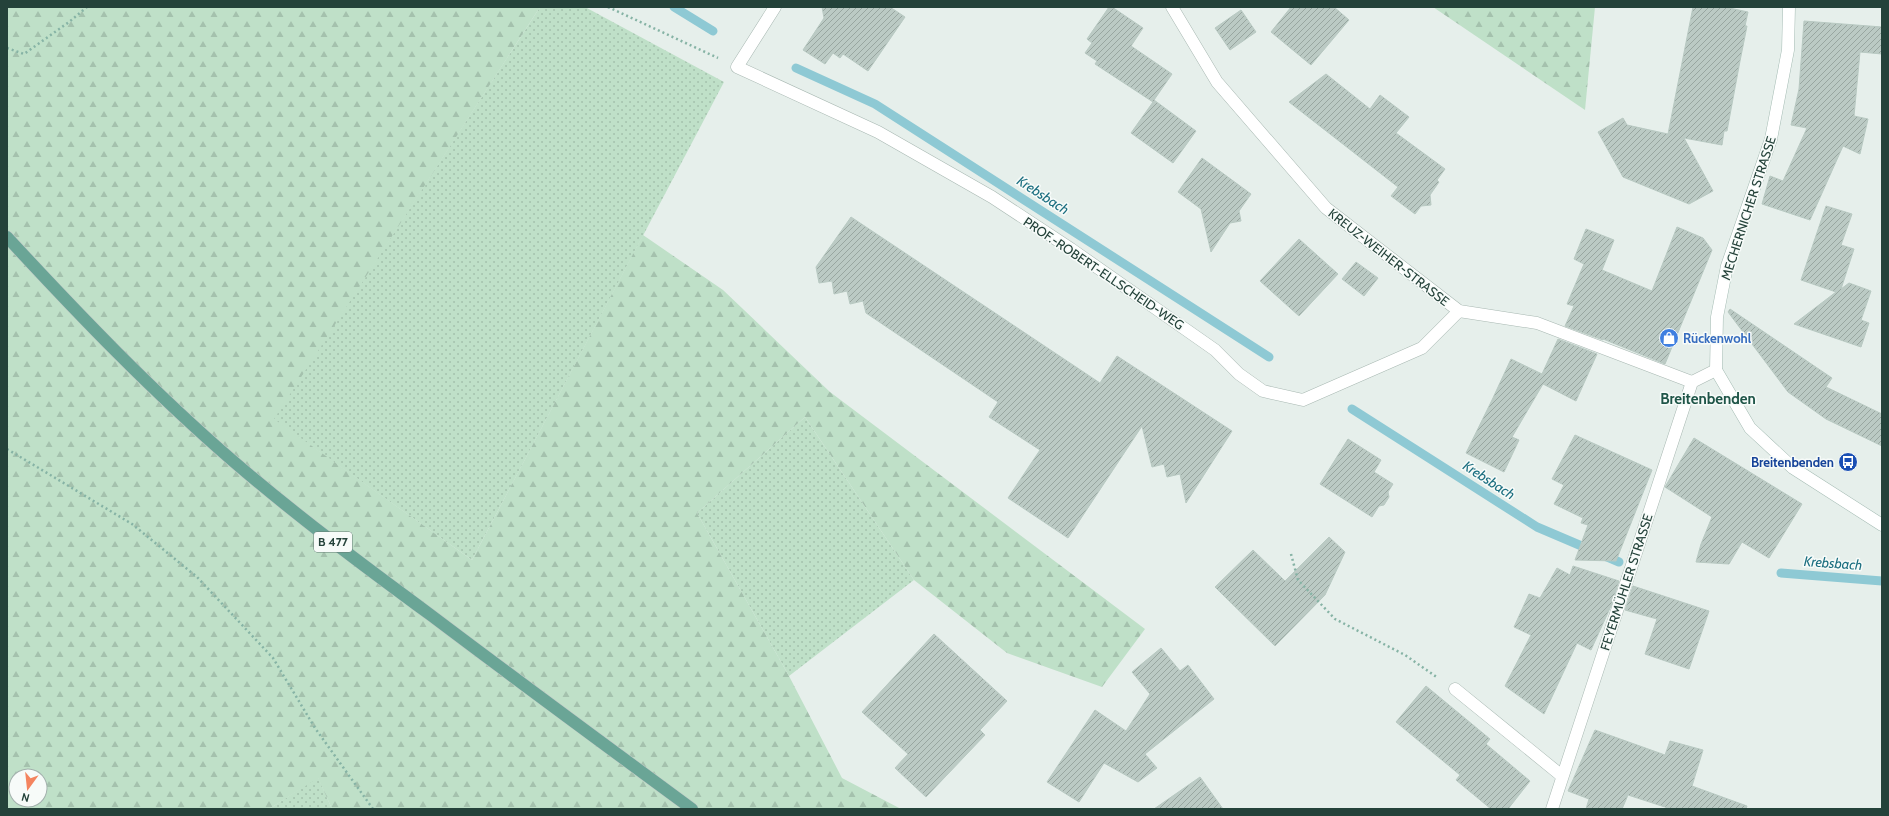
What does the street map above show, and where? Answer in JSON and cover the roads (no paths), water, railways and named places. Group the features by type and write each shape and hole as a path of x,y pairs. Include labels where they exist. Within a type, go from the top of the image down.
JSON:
{"main road":[{"name":"B 477","path":"7,236 79,315 161,395 233,461 317,530 385,582 692,809"}],"street":[{"name":"PROF.-ROBERT-ELLSCHEID-WEG","path":"775,7 737,67 878,132 992,197 1215,350 1239,374 1263,391 1303,400 1422,348 1459,311"},
{"name":"KREUZ-WEIHER-STRASSE","path":"1172,7 1217,82 1326,208 1459,311 1537,323 1692,382"},
{"name":"MECHERNICHER STRASSE","path":"1716,370 1717,317 1727,266 1771,139 1788,50 1789,7"},
{"path":"1692,382 1716,370 1750,428 1793,468 1882,525"},
{"name":"FEYERMÜHLER STRASSE","path":"1552,809 1692,382"},
{"path":"1455,689 1562,776"}],"waterway":[{"name":"Krebsbach","path":"674,7 713,31"},
{"name":"Krebsbach","path":"796,68 875,104 1269,357"},
{"name":"Krebsbach","path":"1352,409 1537,527 1591,550"},
{"name":"Krebsbach","path":"1605,556 1619,562"},
{"name":"Krebsbach","path":"1781,573 1882,581"}],"place":[{"name":"Rückenwohl","path":"1669,338"},
{"name":"Breitenbenden","path":"1848,462"}],"district":[{"name":"Breitenbenden","path":"1708,399"}]}
